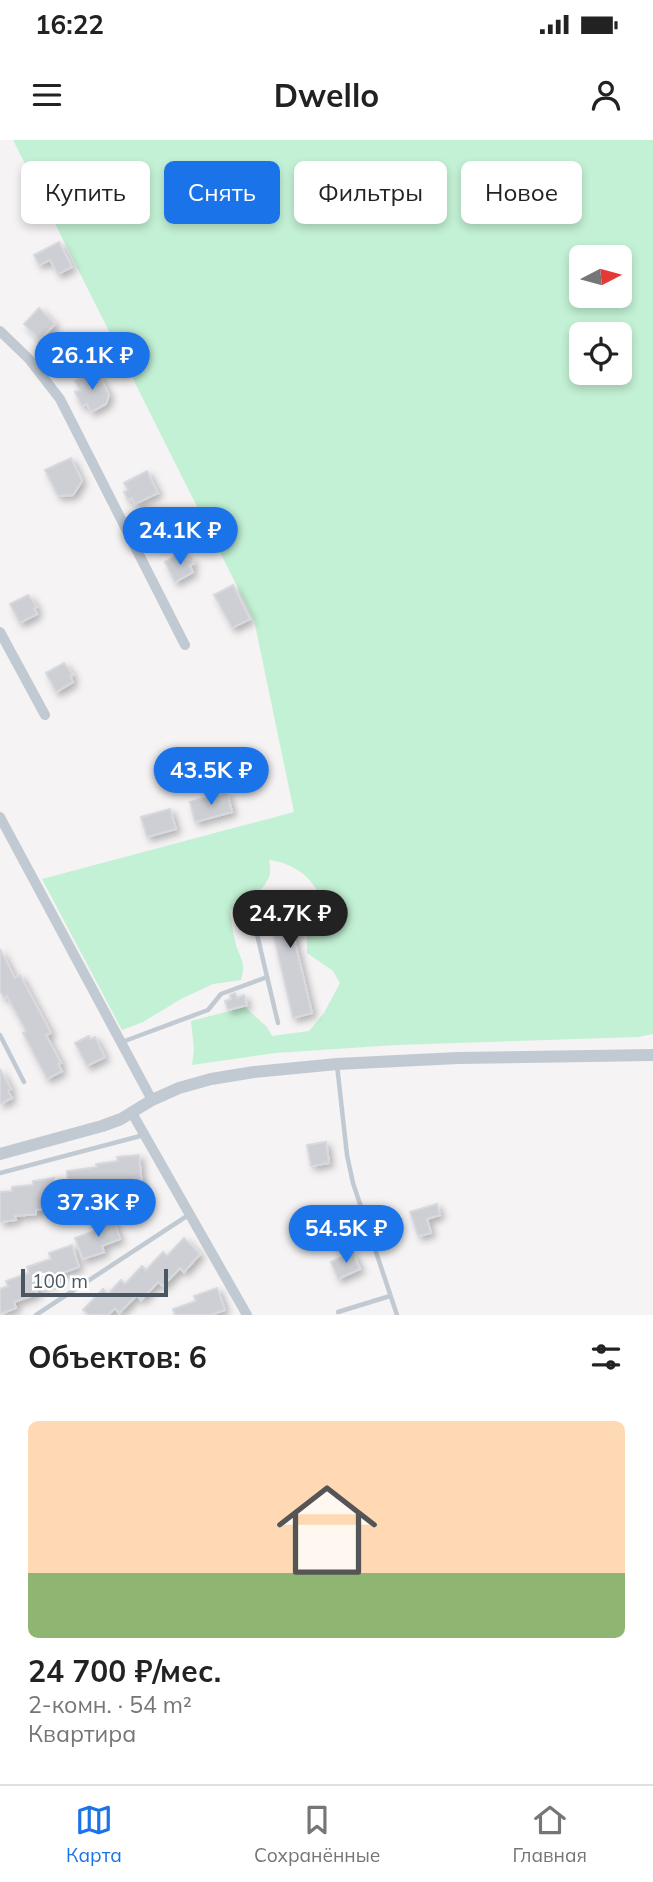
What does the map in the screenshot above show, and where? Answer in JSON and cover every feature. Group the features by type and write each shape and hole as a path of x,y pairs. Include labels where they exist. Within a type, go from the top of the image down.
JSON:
{"street":[{"path":"0,331 29,359 60,400 186,645"},
{"path":"0,632 45,715"},
{"path":"0,817 152,1100"},
{"path":"0,1154 102,1126 179,1088 211,1079 254,1072 337,1064 458,1058 653,1055"},
{"path":"132,1113 246,1315"}],"lane":[{"path":"251,909 278,1023"},
{"path":"121,1042 208,1010 221,994 267,977"},
{"path":"0,1035 24,1082"},
{"path":"337,1064 349,1164 397,1315"},
{"path":"0,1173 145,1134"},
{"path":"36,1315 190,1214"},
{"path":"338,1312 390,1296"}],"green space":[{"path":"13,140 653,140 653,1034 638,1037 396,1045 275,1053 192,1065 194,1049 191,1021 245,1007 267,1027 272,1036 309,1031 324,1013 340,983 333,971 307,953 307,936 326,924 322,900 317,890 302,873 269,860 270,875 266,883 252,897 230,911 234,937 243,964 241,980 213,984 143,1022 122,1030 42,879 294,812 254,620 55,224 150,224 150,161 24,161"}],"building":[{"path":"59,242 72,267 58,274 50,260 39,265 34,255"},
{"path":"39,308 55,324 40,340 24,324"},
{"path":"90,374 100,376 109,395 106,404 91,412 87,404 82,406 75,392 80,390 75,381"},
{"path":"71,458 82,481 73,495 58,496 45,470"},
{"path":"147,471 158,493 135,504 132,498 128,500 124,492 128,490 124,483"},
{"path":"171,514 182,536 159,548 156,542 152,544 148,536 151,534 148,526"},
{"path":"183,552 187,560 191,558 194,563 190,566 193,572 175,582 165,562"},
{"path":"233,585 250,619 232,628 214,595"},
{"path":"28,595 37,607 34,608 37,614 20,623 10,604"},
{"path":"64,663 73,675 70,676 73,682 56,692 46,673"},
{"path":"227,792 232,812 195,822 190,802"},
{"path":"170,809 176,829 147,837 141,817"},
{"path":"283,891 290,919 317,913 321,927 293,934 312,1013 293,1018 264,895"},
{"path":"0,949 15,978 20,975 51,1033 46,1035 61,1063 58,1064 62,1071 47,1079 23,1033 26,1031 7,996 4,998 0,991"},
{"path":"235,993 237,998 244,995 247,1005 228,1010 225,1001 231,999 230,995"},
{"path":"89,1036 90,1039 95,1037 105,1057 87,1066 75,1043"},
{"path":"0,1069 11,1089 8,1091 12,1098 0,1104"},
{"path":"326,1142 329,1163 311,1166 307,1145"},
{"path":"139,1155 142,1185 100,1193 100,1197 70,1200 67,1171 97,1167 96,1164 118,1161 117,1157"},
{"path":"54,1178 57,1208 36,1210 36,1214 15,1216 16,1220 0,1222 0,1192 12,1191 12,1187 33,1185 33,1181"},
{"path":"437,1204 440,1215 427,1219 431,1233 418,1236 410,1212"},
{"path":"113,1219 120,1239 102,1246 104,1252 83,1259 75,1238 97,1230 95,1225"},
{"path":"184,1238 200,1254 184,1272 180,1268 163,1286 158,1282 141,1300 137,1295 119,1313 115,1308 108,1315 89,1315 83,1310 103,1289 108,1294 121,1280 125,1284 142,1266 146,1270 163,1252 167,1256"},
{"path":"72,1245 79,1267 57,1275 58,1280 35,1288 37,1294 14,1302 16,1308 0,1314 0,1289 8,1286 6,1281 29,1273 27,1267 51,1259 49,1253"},
{"path":"353,1252 360,1269 338,1279 331,1262"},
{"path":"217,1288 225,1310 211,1315 175,1315 173,1309 196,1301 194,1296"}]}
